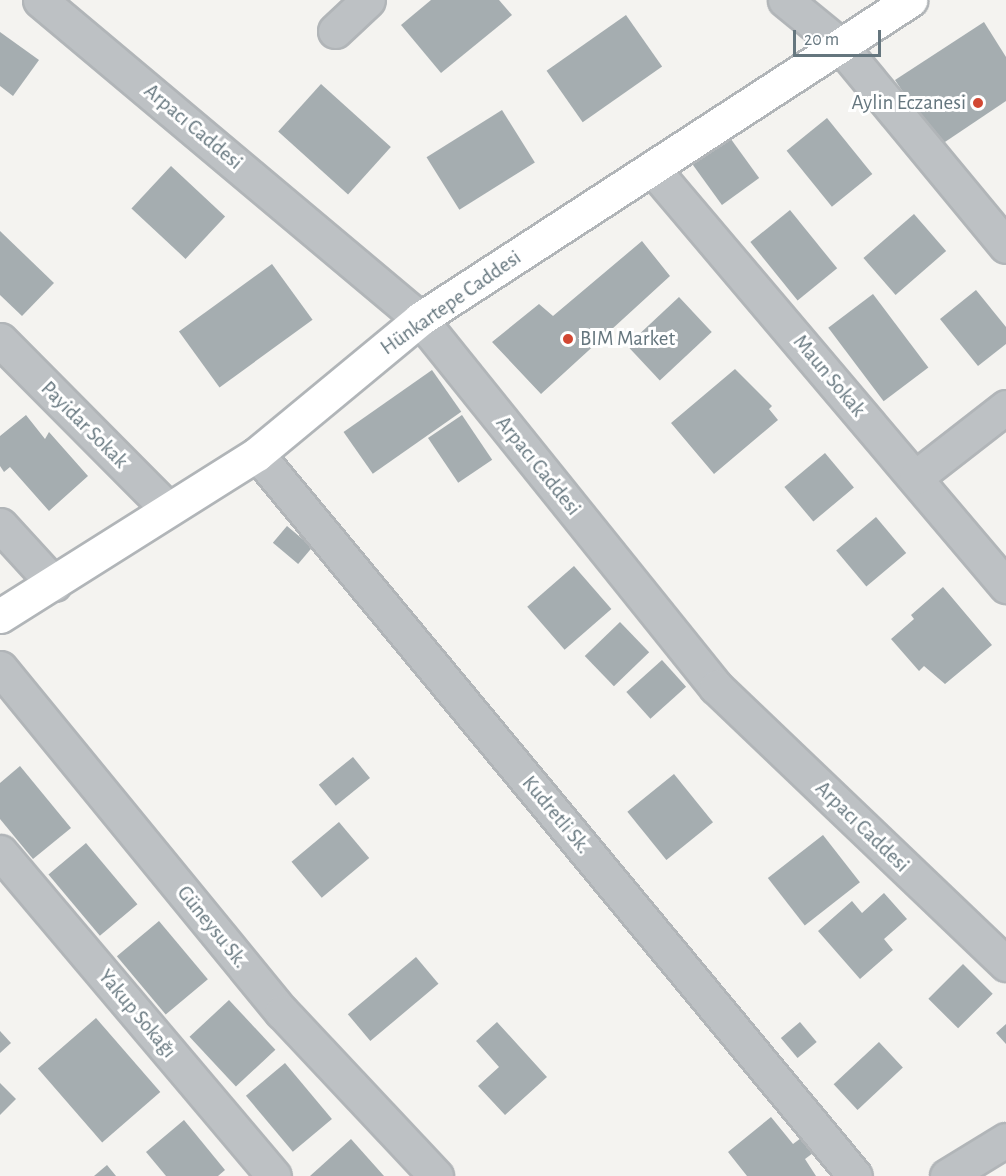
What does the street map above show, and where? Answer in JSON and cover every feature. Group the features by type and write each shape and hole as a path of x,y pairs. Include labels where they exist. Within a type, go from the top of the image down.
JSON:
{"main road":[{"path":"839,44 855,13 874,0"},
{"name":"Hünkartepe Caddesi","path":"0,616 257,454 420,319 839,44 910,0"}],"street":[{"name":"Arpacı Caddesi","path":"40,0 420,319 716,687 1006,964"},
{"path":"335,31 368,0"},
{"path":"785,0 839,44 1006,246"},
{"name":"Maun Sokak","path":"652,168 1006,586"},
{"name":"Payidar Sokak","path":"0,340 168,509"},
{"path":"916,477 1006,407"},
{"name":"Kudretli Sk.","path":"257,454 855,1176"},
{"path":"0,525 54,584"},
{"name":"Güneysu Sk.","path":"0,668 282,1011 436,1176"},
{"name":"Yakup Sokağı","path":"0,852 274,1176"},
{"path":"947,1176 1006,1140"}],"building":[{"path":"431,0 499,0 512,15 441,73 401,25"},
{"path":"626,15 662,67 583,122 547,71"},
{"path":"984,22 1006,57 1006,101 939,146 895,80"},
{"path":"0,32 39,60 13,96 0,86"},
{"path":"321,84 391,147 348,194 278,132"},
{"path":"502,110 535,163 459,210 427,157"},
{"path":"827,118 872,174 832,207 787,151"},
{"path":"728,135 759,178 722,205 691,162"},
{"path":"171,166 225,216 186,259 131,208"},
{"path":"790,210 837,268 798,300 750,242"},
{"path":"914,214 946,251 896,295 863,258"},
{"path":"0,231 54,283 22,316 0,295"},
{"path":"642,241 670,276 541,394 492,342 539,304 553,316"},
{"path":"272,264 313,320 220,387 179,332"},
{"path":"976,290 1006,327 1006,344 978,366 940,319"},
{"path":"873,294 928,367 884,401 828,328"},
{"path":"679,297 712,332 660,381 627,345"},
{"path":"735,369 772,406 769,409 778,420 714,474 671,423"},
{"path":"432,370 461,412 373,474 344,432"},
{"path":"26,415 45,439 49,432 88,476 49,511 10,467 4,472 0,466 0,436"},
{"path":"462,415 492,460 458,483 428,438"},
{"path":"825,453 854,487 813,522 784,487"},
{"path":"876,517 906,553 866,586 836,550"},
{"path":"287,526 312,547 298,564 273,543"},
{"path":"574,566 611,609 565,650 527,607"},
{"path":"943,587 992,645 945,684 924,666 919,671 891,639 914,619 911,615"},
{"path":"620,622 649,652 614,686 585,656"},
{"path":"662,660 686,687 650,719 626,692"},
{"path":"353,757 370,778 336,806 319,785"},
{"path":"20,766 71,828 33,859 0,819 0,783"},
{"path":"674,774 713,822 666,860 627,812"},
{"path":"339,822 369,858 322,898 292,862"},
{"path":"823,835 860,882 805,925 768,878"},
{"path":"86,843 137,904 100,936 48,874"},
{"path":"884,893 907,919 884,939 893,950 860,979 818,931 852,901 862,913"},
{"path":"159,921 208,979 166,1015 117,956"},
{"path":"416,957 438,984 370,1041 348,1014"},
{"path":"963,964 993,994 958,1028 928,999"},
{"path":"229,1000 275,1050 236,1087 190,1037"},
{"path":"96,1018 160,1092 102,1142 38,1069"},
{"path":"497,1022 547,1077 505,1115 478,1086 499,1067 476,1041"},
{"path":"800,1022 817,1042 798,1058 781,1038"},
{"path":"1006,1024 1006,1044 996,1033"},
{"path":"0,1031 11,1043 0,1053"},
{"path":"879,1042 903,1068 858,1110 834,1084"},
{"path":"285,1063 332,1119 293,1152 246,1096"},
{"path":"0,1083 16,1099 0,1115"},
{"path":"771,1117 793,1144 801,1138 813,1153 805,1159 816,1176 747,1176 728,1152"},
{"path":"184,1120 225,1170 218,1176 166,1176 146,1152"},
{"path":"351,1139 384,1176 310,1176"},
{"path":"107,1165 116,1176 94,1176"}],"place":[{"name":"Aylin Eczanesi","path":"978,103"},
{"name":"BIM Market","path":"568,339"}]}
